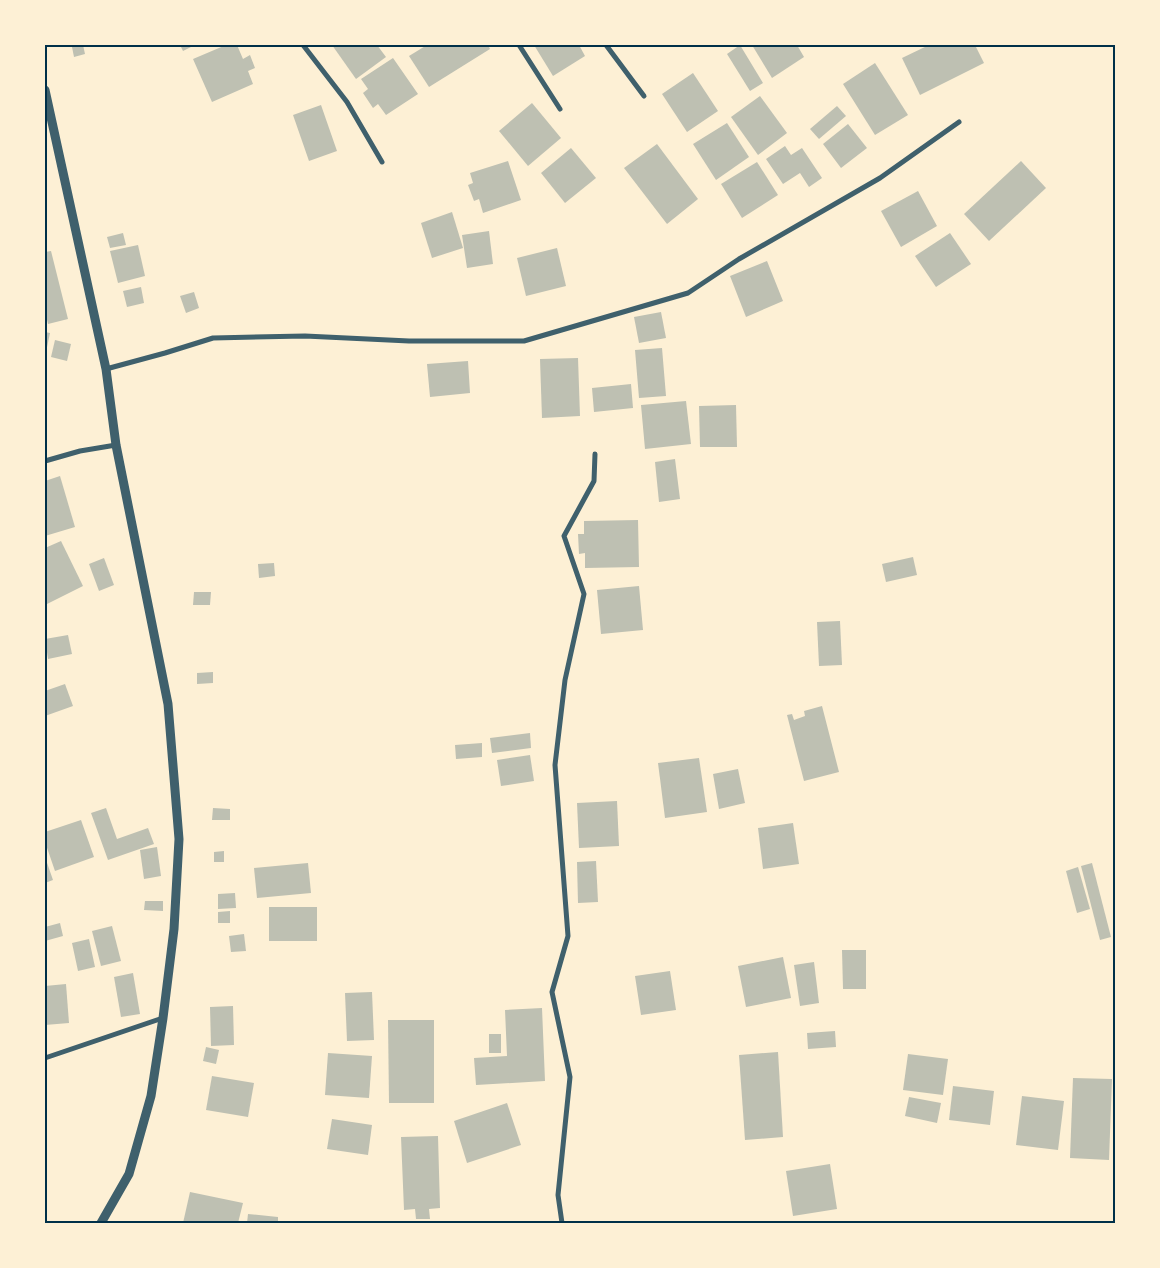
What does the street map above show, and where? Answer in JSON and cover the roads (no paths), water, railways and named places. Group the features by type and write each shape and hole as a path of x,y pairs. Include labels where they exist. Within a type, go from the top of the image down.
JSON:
{"street":[{"path":"303,45 347,102 382,162"},
{"path":"519,45 560,109"},
{"path":"606,45 644,96"},
{"path":"45,90 106,369 116,445 168,704 180,839 174,929 151,1096 129,1174 101,1223"},
{"path":"106,369 214,338 305,336 409,341 524,341 688,293 739,258 880,178 959,122"},
{"path":"45,461 80,451 116,445"},
{"path":"562,1223 558,1195 570,1077 552,992 568,936 555,765 565,680 584,594 564,536 594,481 595,454"},
{"path":"45,1058 163,1018"}]}
